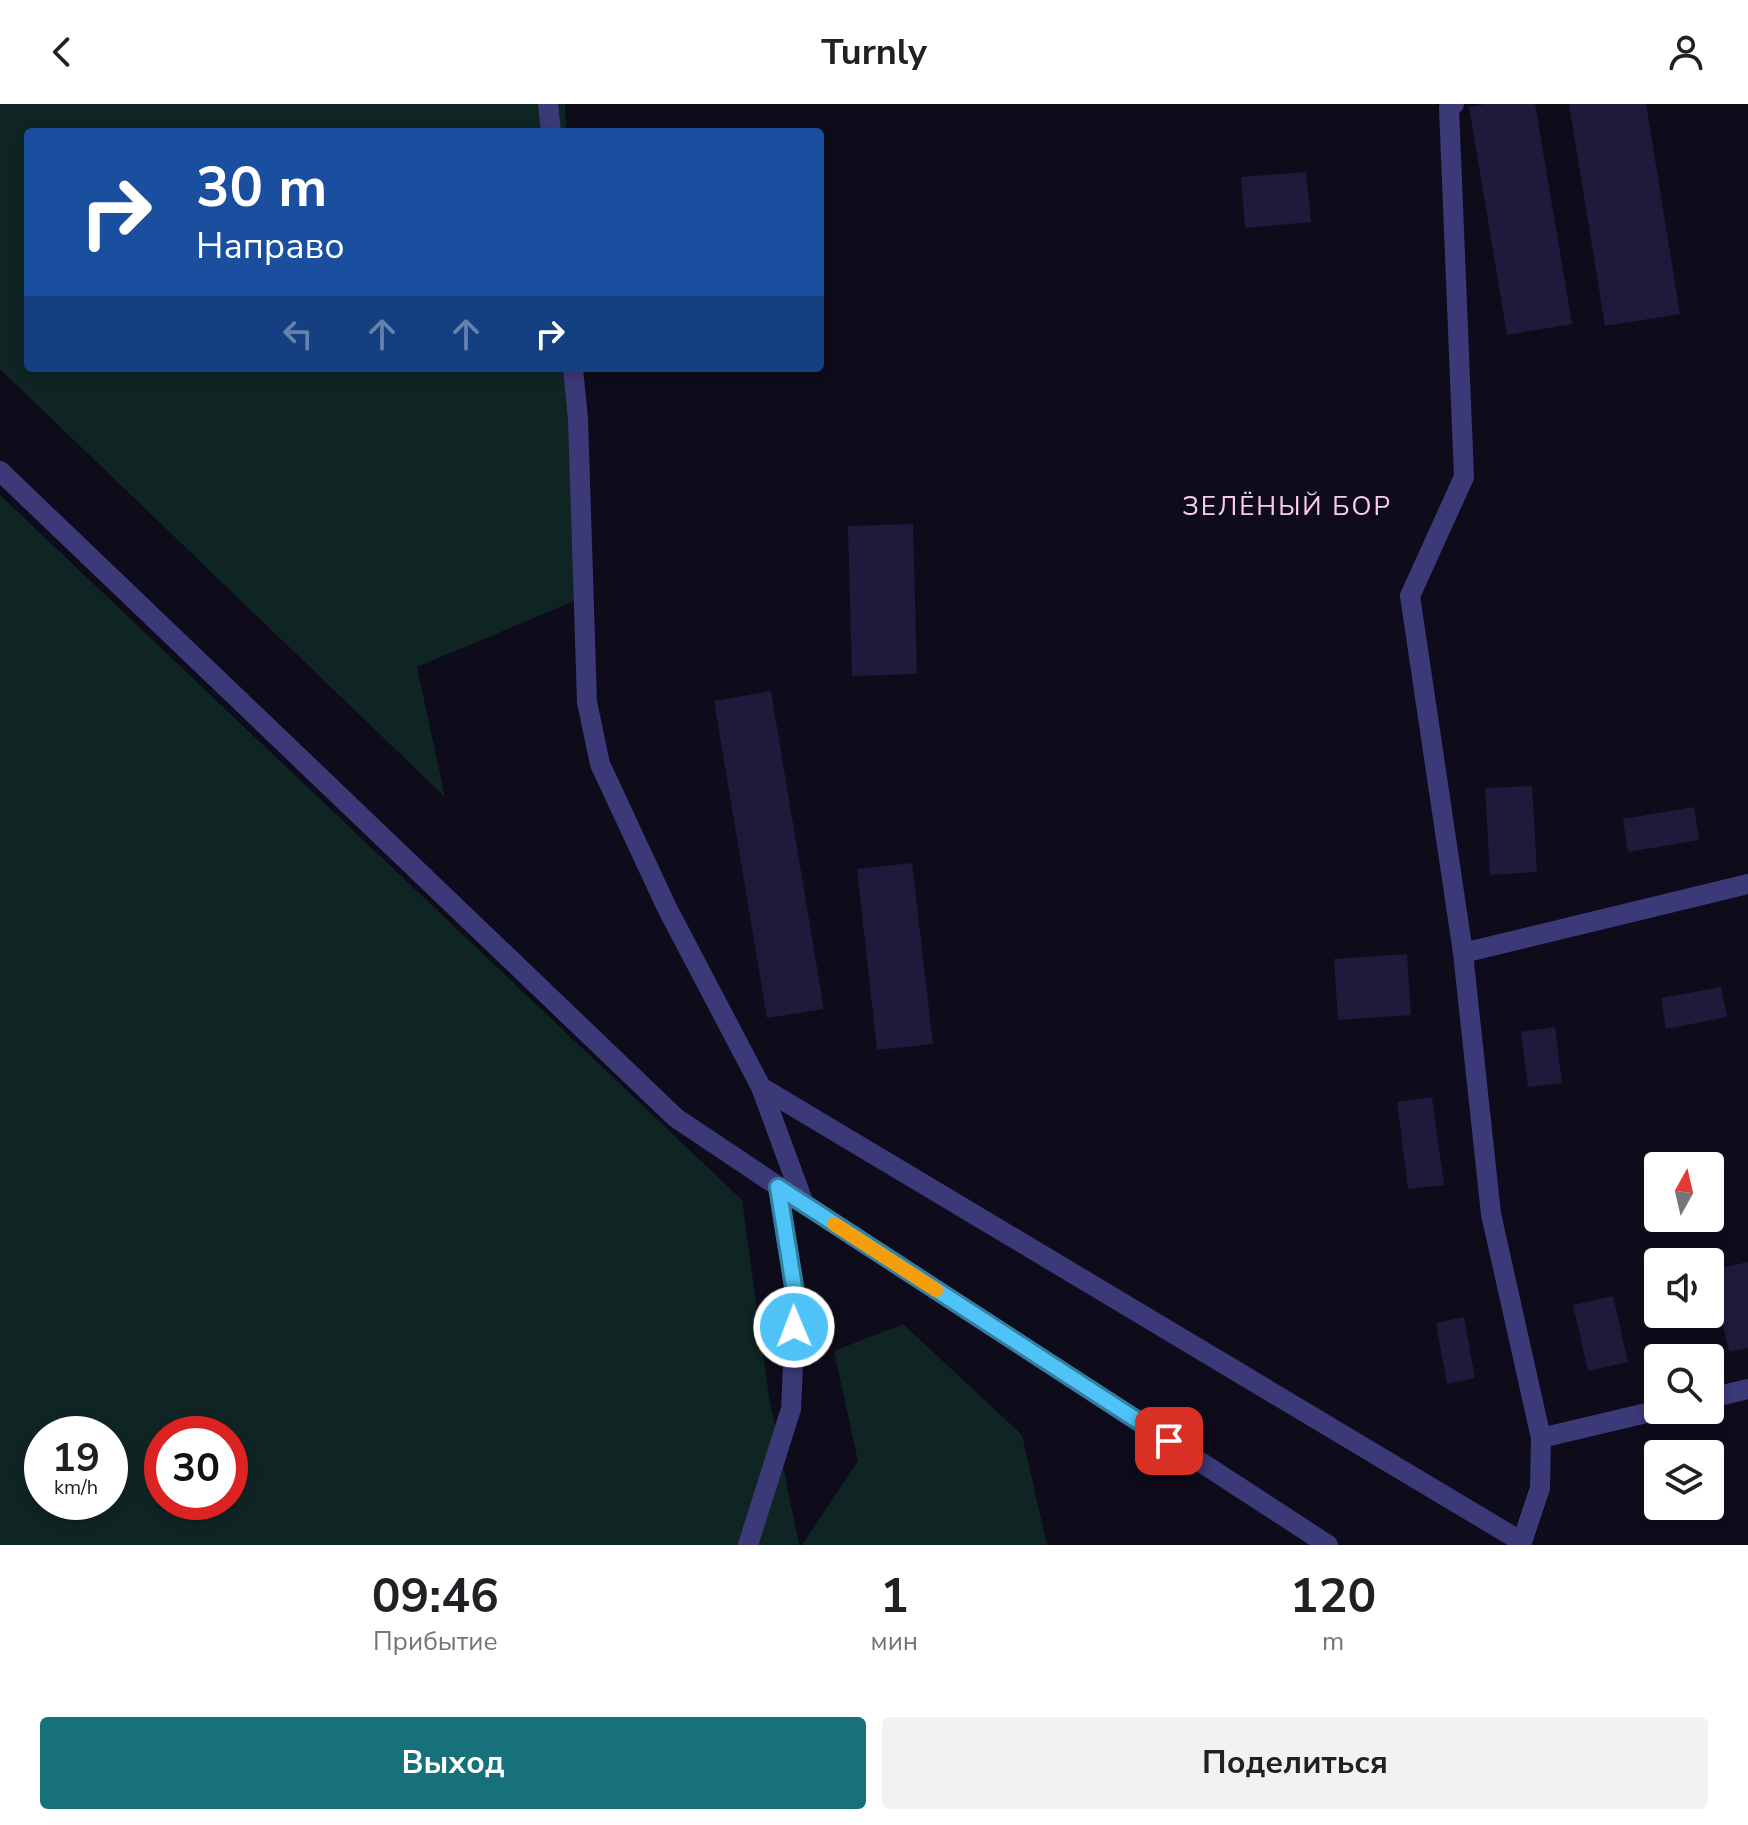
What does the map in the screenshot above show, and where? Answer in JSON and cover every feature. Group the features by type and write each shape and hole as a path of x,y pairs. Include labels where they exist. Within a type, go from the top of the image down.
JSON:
{"street":[{"path":"548,104 551,128"},
{"path":"761,1087 1521,1543 1540,1488 1541,1438 1491,1214 1463,953 1410,596 1464,477 1449,108 1454,104"},
{"path":"573,372 578,419 587,702 600,764 667,908 761,1087 804,1204"},
{"path":"0,471 676,1118 1328,1545"},
{"path":"1463,953 1748,884"},
{"path":"748,1545 791,1409 796,1299 778,1187"},
{"path":"1724,1395 1748,1389"},
{"path":"1541,1438 1644,1414"}],"green space":[{"path":"0,104 565,104 566,128 24,128 24,372 570,372 574,601 417,667 445,797 0,369"},
{"path":"0,495 742,1200 769,1397 799,1545 0,1545"},
{"path":"903,1324 1022,1435 1047,1545 802,1545 858,1461 834,1351"}],"building":[{"path":"1535,104 1572,324 1507,335 1469,107"},
{"path":"1569,104 1646,104 1680,314 1605,326"},
{"path":"1306,172 1311,222 1245,228 1241,177"},
{"path":"913,524 917,674 852,676 848,526"},
{"path":"771,691 824,1009 767,1018 714,701"},
{"path":"1532,786 1537,872 1490,875 1485,788"},
{"path":"1694,807 1699,840 1628,852 1623,819"},
{"path":"912,863 933,1044 877,1050 857,869"},
{"path":"1407,954 1411,1015 1338,1020 1334,959"},
{"path":"1721,987 1727,1017 1666,1029 1661,998"},
{"path":"1555,1027 1562,1083 1528,1087 1521,1032"},
{"path":"1432,1097 1444,1185 1408,1189 1397,1102"},
{"path":"1748,1262 1748,1348 1729,1352 1724,1328 1724,1267"},
{"path":"1613,1296 1628,1362 1588,1371 1573,1305"},
{"path":"1464,1317 1475,1378 1447,1384 1436,1323"}],"slow traffic":[{"path":"834,1224 936,1290"}],"district":[{"name":"ЗЕЛЁНЫЙ БОР","path":"1287,506"}],"route":[{"path":"794,1327 796,1299 778,1187 1169,1441"}]}
